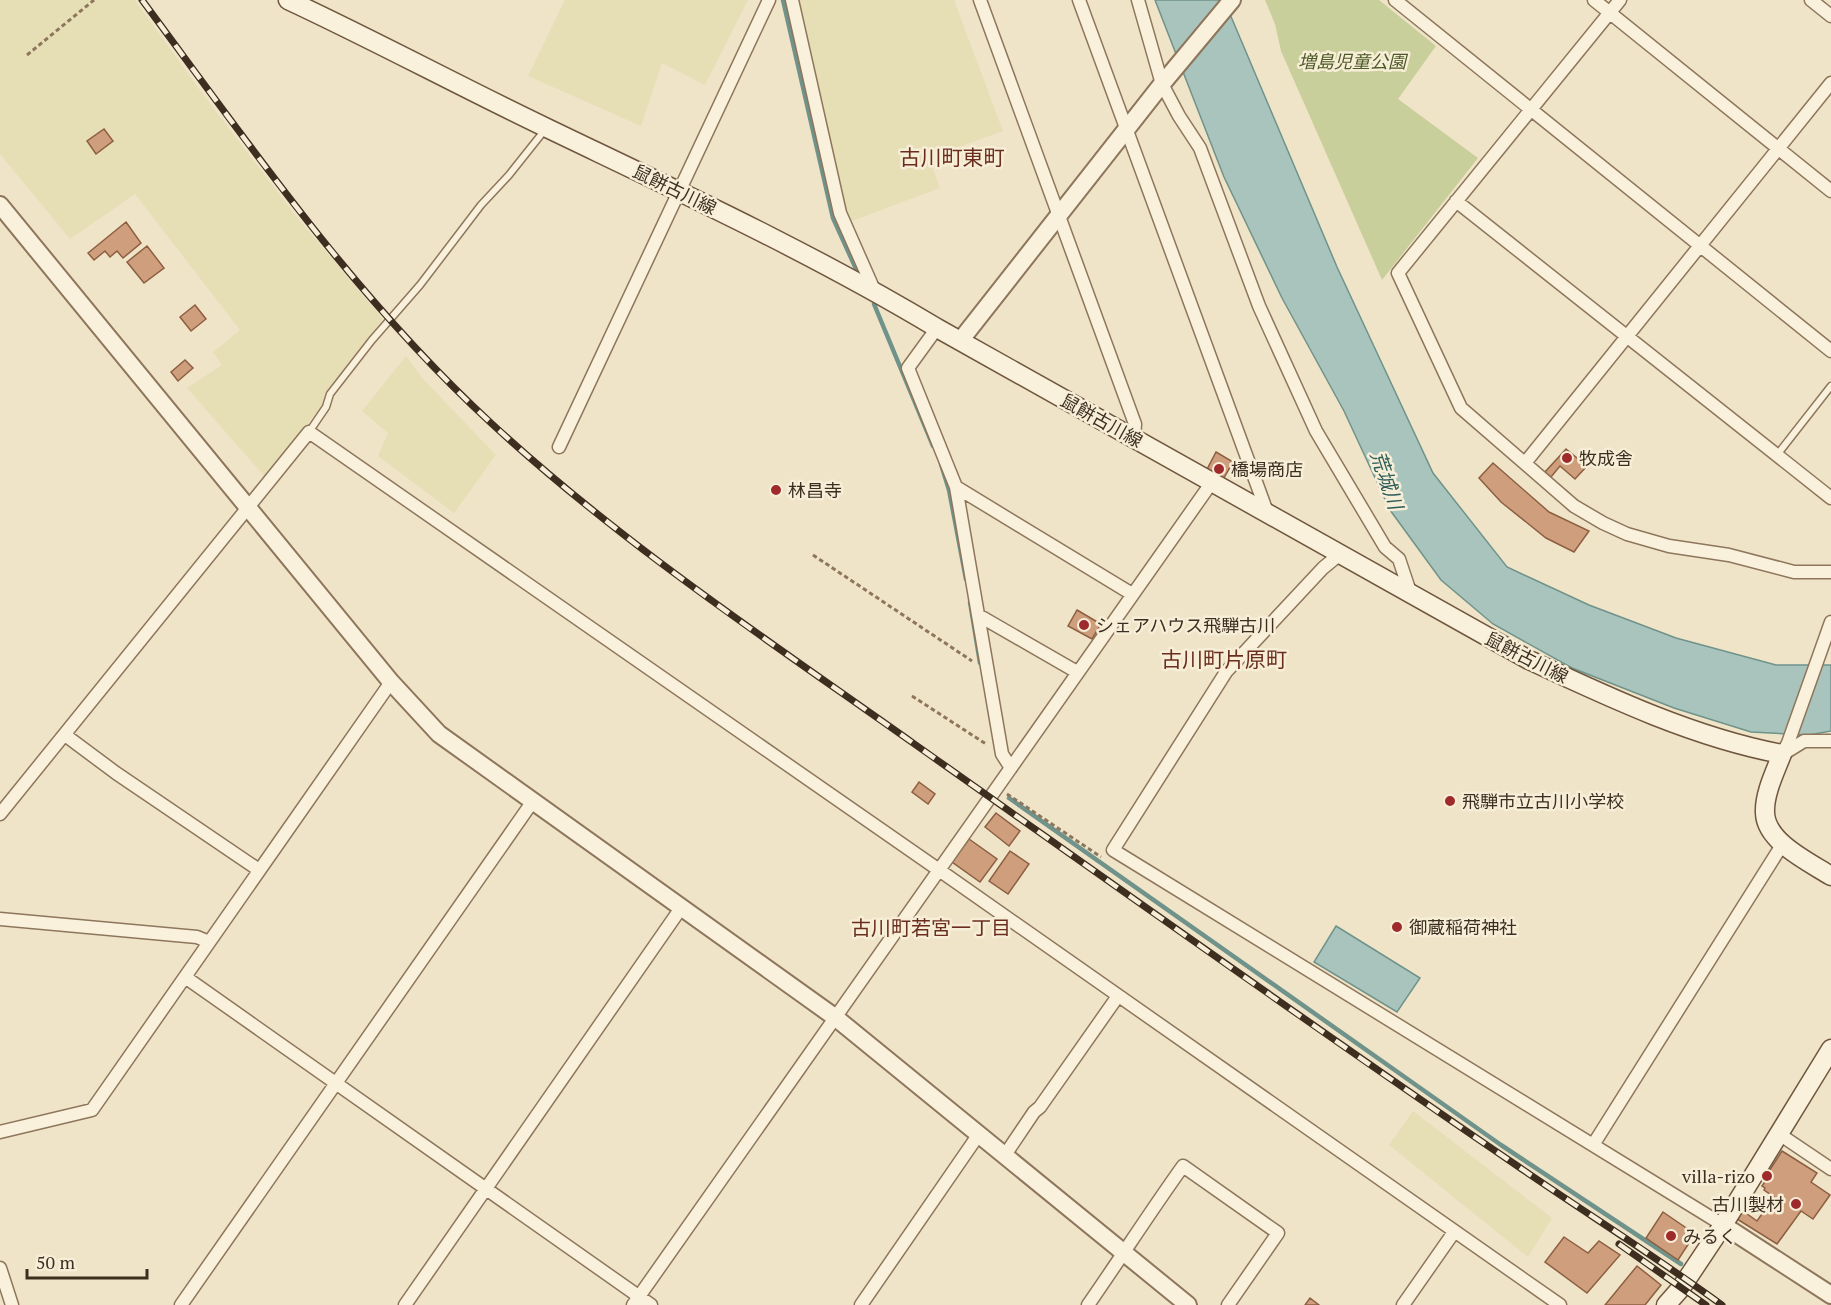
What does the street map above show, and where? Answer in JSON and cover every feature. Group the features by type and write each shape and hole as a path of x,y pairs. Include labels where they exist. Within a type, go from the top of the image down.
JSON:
{"main road":[{"name":"鼠餅古川線","path":"288,0 547,128 679,190 874,290 960,341 1410,591 1529,660 1613,699 1751,748 1785,747"},
{"path":"1785,747 1766,800 1764,813 1766,823 1782,845 1831,876"},
{"path":"1666,1305 1723,1226 1831,1049"}],"street":[{"path":"559,447 770,0"},
{"path":"792,0 840,213 874,290"},
{"path":"981,0 1135,424 1134,438"},
{"path":"1079,0 1267,512"},
{"path":"1138,0 1179,116 1200,148 1259,306 1316,431 1385,547 1399,559 1410,591"},
{"path":"960,341 1232,0"},
{"path":"1395,0 1831,351"},
{"path":"1594,0 1831,191"},
{"path":"1620,0 1398,273 1461,408 1574,506 1627,534 1669,546 1729,555 1794,572 1831,572"},
{"path":"1811,0 1831,16"},
{"path":"1525,463 1831,83"},
{"path":"1456,201 1831,498"},
{"path":"0,205 391,682 439,734 836,1018 1188,1305"},
{"path":"937,328 908,368 956,487 1002,754 1011,768"},
{"path":"0,814 309,432 1560,1305"},
{"path":"636,1301 1212,482"},
{"path":"956,487 1132,594"},
{"path":"1340,554 1323,568 1226,672 1113,850 1593,1145 1831,1295"},
{"path":"978,615 1077,672"},
{"path":"1785,747 1828,634"},
{"path":"0,1132 92,1110 391,682"},
{"path":"65,735 116,773 259,870"},
{"path":"1785,747 1804,741 1831,741"},
{"path":"181,1305 533,801"},
{"path":"1593,1145 1782,845"},
{"path":"405,1305 681,908"},
{"path":"0,920 197,938 209,942"},
{"path":"185,976 486,1190 636,1301 651,1305"},
{"path":"1005,1155 1118,996"},
{"path":"861,1305 980,1134"},
{"path":"1779,1134 1831,1169"},
{"path":"1088,1305 1183,1166 1278,1233 1228,1305"},
{"path":"1403,1305 1454,1232"},
{"path":"0,1268 12,1305"}],"lane":[{"path":"309,432 326,407 330,394 372,340 420,285 482,205 547,128"},
{"path":"1777,455 1831,386"}],"path":[{"path":"27,55 94,0"},
{"path":"813,555 988,672"},
{"path":"912,696 1002,754"},
{"path":"998,788 1101,857 1113,850"}],"shaded area":[{"path":"0,0 135,0 205,97 296,216 383,319 325,393 323,405 265,477 187,388 222,365 213,352 240,330 135,194 70,239 0,154"},
{"path":"565,0 748,0 705,85 662,63 641,126 528,76"},
{"path":"792,0 954,0 1003,131 929,158 940,188 846,223"},
{"path":"406,356 424,380 496,455 454,513 378,456 388,433 362,411"},
{"path":"1413,1111 1552,1218 1528,1257 1389,1145"}],"green space":[{"name":"増島児童公園","path":"1265,0 1379,0 1436,46 1398,99 1478,158 1382,280 1281,51 1275,24"}],"water":[{"name":"荒城川","path":"1155,0 1224,0 1337,267 1433,473 1507,567 1589,605 1676,638 1776,665 1831,665 1831,731 1809,735 1751,732 1674,708 1572,668 1493,624 1441,580 1390,510 1344,411 1282,298 1224,177"},
{"path":"1336,926 1420,978 1397,1012 1314,962"}],"building":[{"path":"104,129 113,141 96,154 87,141"},
{"path":"126,222 141,243 123,258 117,251 110,257 105,251 94,260 88,253"},
{"path":"147,246 164,268 144,283 127,262"},
{"path":"195,305 206,319 191,331 180,317"},
{"path":"185,360 193,368 178,381 171,372"},
{"name":"牧成舎","path":"1566,449 1587,466 1575,479 1560,466 1551,477 1545,472"},
{"name":"橋場商店","path":"1216,452 1233,462 1221,483 1204,475"},
{"path":"1493,463 1549,512 1589,531 1574,552 1546,538 1501,502 1479,478"},
{"name":"シェアハウス飛騨古川","path":"1077,610 1101,624 1092,639 1068,626"},
{"path":"919,782 935,794 928,804 912,792"},
{"path":"996,813 1020,831 1009,846 985,827"},
{"path":"969,839 997,859 980,882 952,862"},
{"path":"1010,851 1029,864 1008,894 989,881"},
{"name":"古川製材","path":"1782,1151 1817,1173 1811,1182 1830,1195 1813,1219 1801,1211 1777,1244 1737,1219 1743,1211 1757,1221 1774,1197 1762,1186"},
{"name":"みるく","path":"1663,1212 1695,1234 1678,1260 1646,1238"},
{"path":"1564,1237 1588,1253 1599,1241 1620,1255 1587,1293 1545,1262"},
{"path":"1637,1266 1661,1285 1645,1305 1605,1305"},
{"path":"1310,1298 1319,1305 1305,1305"}],"waterway":[{"path":"783,0 833,218 857,271"},
{"path":"874,304 933,446"},
{"path":"941,464 949,490 966,579"},
{"path":"970,602 980,663"},
{"path":"1009,798 1501,1145 1681,1264"}],"railway":[{"path":"142,0 265,166 350,273 442,375 491,423 541,467 644,550 750,629 1440,1113 1722,1305"},
{"path":"1619,1244 1706,1305"}],"place":[{"name":"牧成舎","path":"1567,458"},
{"name":"橋場商店","path":"1219,469"},
{"name":"林昌寺","path":"776,490"},
{"name":"シェアハウス飛騨古川","path":"1084,625"},
{"name":"飛騨市立古川小学校","path":"1450,801"},
{"name":"御蔵稲荷神社","path":"1397,927"},
{"name":"villa-rizo","path":"1767,1176"},
{"name":"古川製材","path":"1796,1204"},
{"name":"みるく","path":"1671,1236"}],"district":[{"name":"古川町東町","path":"952,157"},
{"name":"古川町片原町","path":"1224,659"},
{"name":"古川町若宮一丁目","path":"931,927"}]}
